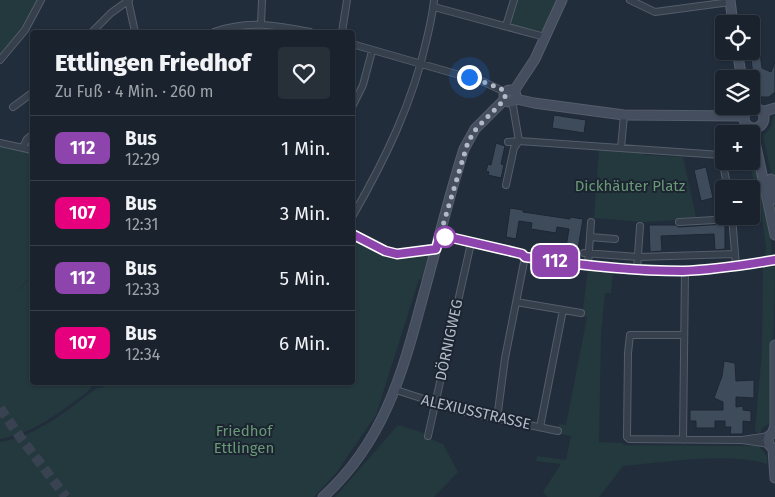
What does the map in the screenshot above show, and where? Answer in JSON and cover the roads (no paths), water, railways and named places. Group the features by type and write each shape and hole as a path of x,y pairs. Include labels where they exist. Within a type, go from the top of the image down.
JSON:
{"main road":[{"path":"323,497 348,469 372,436 396,390 468,142 476,129 511,97 528,71 562,0"},
{"path":"730,1 732,15"},
{"path":"511,97 534,103 624,115 715,111"},
{"path":"759,125 764,120 762,112 775,108"},
{"path":"760,143 775,199"},
{"path":"760,151 775,235"},
{"path":"775,345 775,425 772,440 775,478"}],"street":[{"path":"0,60 25,30 41,0"},
{"path":"94,30 128,0 135,30"},
{"path":"261,24 262,0"},
{"path":"342,30 346,0"},
{"path":"355,212 376,176 400,123 421,64 434,8 434,0"},
{"path":"506,26 514,0"},
{"path":"630,0 655,12 730,1"},
{"path":"434,8 545,37"},
{"path":"221,30 242,24 261,24 280,30"},
{"path":"355,45 484,82 511,97 519,141 514,148 506,185"},
{"path":"355,101 363,85 372,51"},
{"path":"13,107 30,94"},
{"path":"621,148 624,115"},
{"path":"23,147 30,137"},
{"path":"508,142 519,141 721,156 726,180"},
{"path":"0,143 30,149"},
{"path":"679,222 715,219"},
{"path":"588,265 587,254 591,222"},
{"path":"733,225 736,266"},
{"path":"637,270 640,226"},
{"path":"440,235 522,254 525,257 637,270 685,271 775,260"},
{"path":"355,236 385,251 397,254 436,249"},
{"path":"590,237 615,239"},
{"name":"DÖRNIGWEG","path":"428,436 471,243"},
{"path":"587,254 638,257 735,254"},
{"path":"497,419 505,358 525,257"},
{"path":"684,440 685,271"},
{"path":"516,302 581,313"},
{"path":"540,427 563,310"},
{"path":"684,335 630,335 626,437 629,439 772,440"},
{"name":"ALEXIUSSTRASSE","path":"396,390 436,404 558,431"}],"tunnel":[{"path":"0,408 66,497"}],"park label":[{"name":"Dickhäuter Platz","path":"630,186"},
{"name":"Friedhof Ettlingen","path":"244,440"}]}
